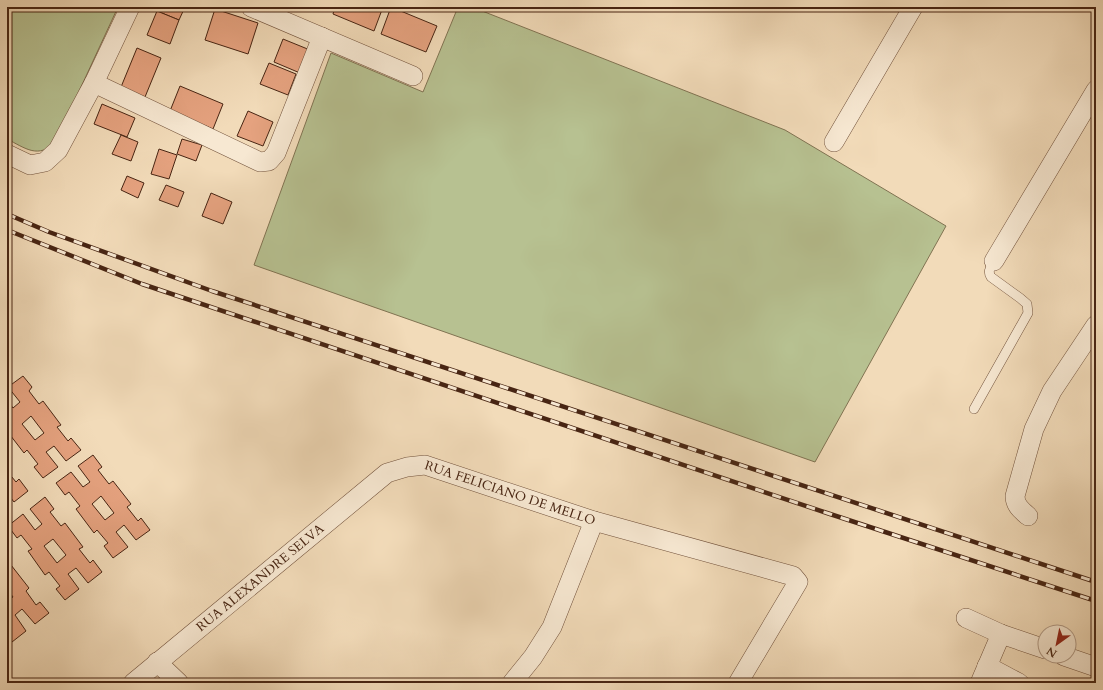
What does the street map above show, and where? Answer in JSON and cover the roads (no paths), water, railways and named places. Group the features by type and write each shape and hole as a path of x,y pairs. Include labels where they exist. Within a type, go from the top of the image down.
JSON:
{"street":[{"path":"7,154 30,165 45,162 58,150 94,83 130,7"},
{"path":"251,7 412,76"},
{"path":"834,142 913,7"},
{"path":"94,83 260,162 269,161 276,153 322,37"},
{"path":"994,261 1096,90"},
{"path":"1028,516 1015,502 1015,496 1034,429 1052,391 1096,325"},
{"name":"RUA FELICIANO DE MELLO","path":"387,473 407,467 425,465 594,521 552,628 533,657 512,683"},
{"name":"RUA ALEXANDRE SELVA","path":"133,683 387,473"},
{"path":"594,521 793,576 798,582 738,683"},
{"path":"966,618 1001,634 1037,646"},
{"path":"980,683 1001,634"},
{"path":"1077,660 1096,667"},
{"path":"157,662 179,683"},
{"path":"988,666 1019,683"}],"lane":[{"path":"974,409 1028,313 1027,304 989,274 994,261"}],"railway":[{"path":"7,214 49,232 212,291 1096,582"},
{"path":"7,230 142,284 830,514 1096,601"}]}
